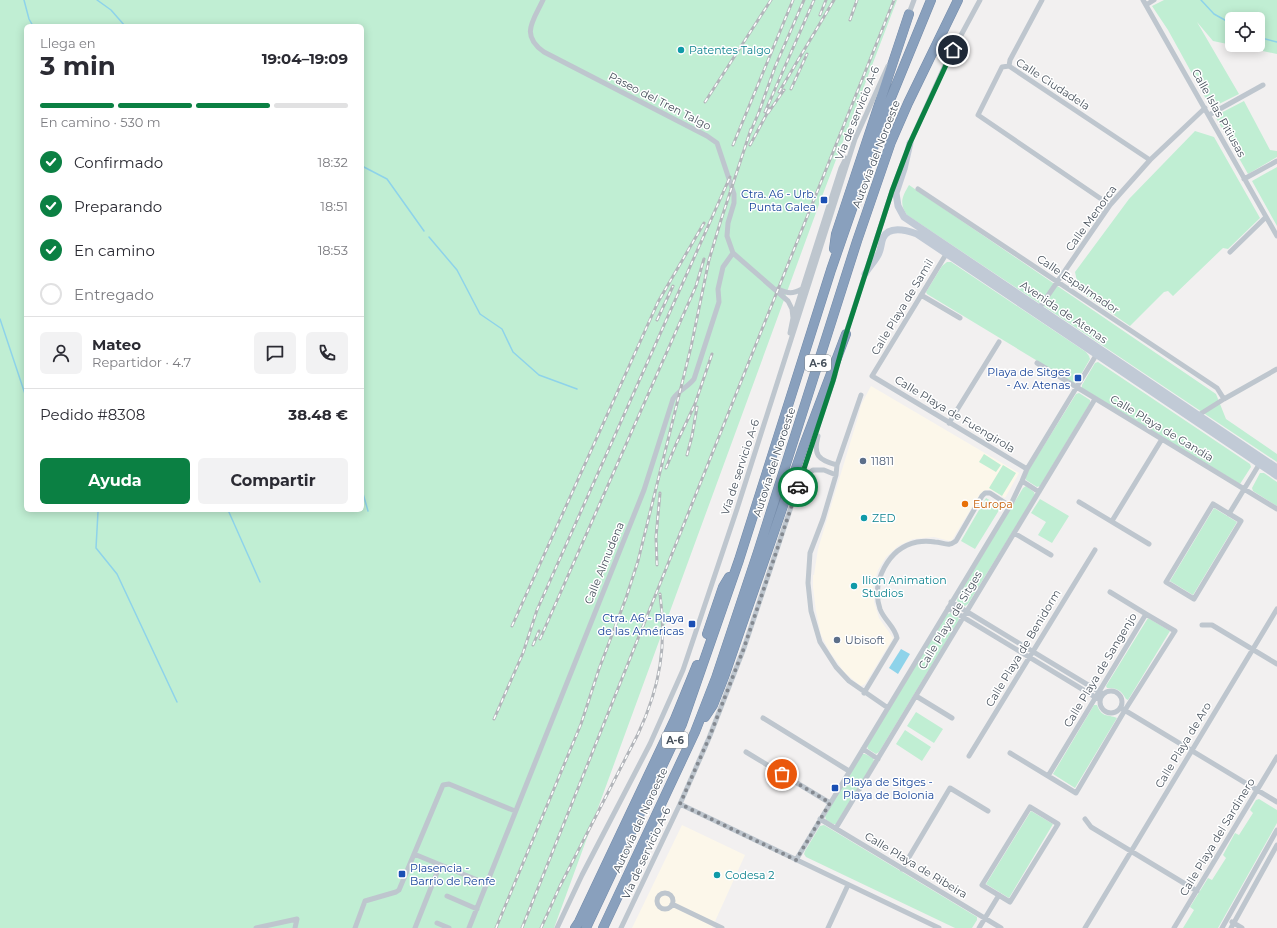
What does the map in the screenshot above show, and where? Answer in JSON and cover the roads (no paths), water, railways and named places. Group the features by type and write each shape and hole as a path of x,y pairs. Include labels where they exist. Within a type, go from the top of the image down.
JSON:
{"highway":[{"name":"Autovía del Noroeste","path":"586,928 682,724 739,560 831,270 888,106 931,0"},
{"name":"Autovía del Noroeste","path":"603,928 695,732 716,678 753,567 856,241 891,142 908,103 958,0"},
{"path":"831,270 836,234 909,14"},
{"path":"695,732 713,705 724,677 804,445 846,334"},
{"path":"575,928 580,922 675,719 696,666 723,587 739,560"}],"main road":[{"name":"Avenida de Atenas","path":"910,143 896,194 898,206 904,217 948,251 1261,461 1277,476"},
{"name":"Avenida de Atenas","path":"865,274 878,254 883,238 886,234 893,230 906,230 948,251"},
{"name":"Avenida de Atenas","path":"1261,461 1277,468"}],"street":[{"name":"Paseo del Tren Talgo","path":"543,0 530,30 531,38 536,47 707,136 717,144 734,194 734,202 728,223 727,236 734,253 788,301 792,309 793,318"},
{"name":"Vía de servicio A-6","path":"557,928 582,875 650,744 683,670 782,369 855,140 890,61 914,0"},
{"name":"Vía de servicio A-6","path":"622,928 709,738 744,648 833,381 846,334 892,191 910,143 946,63 980,0"},
{"path":"1009,66 1010,60 1042,0"},
{"path":"1144,2 1154,0"},
{"name":"Calle Islas Pitiusas","path":"1144,2 1277,236"},
{"name":"Calle Ciudadela","path":"1110,205 978,115 1002,68 1009,66 1150,160"},
{"path":"1209,115 1263,85"},
{"name":"Calle Menorca","path":"1037,310 1110,205 1150,160 1205,108"},
{"path":"782,369 793,318 802,288 841,168 855,140"},
{"path":"1244,179 1277,161"},
{"name":"Calle Espalmador","path":"918,188 1217,388 1224,399"},
{"path":"1230,252 1266,217"},
{"name":"Calle Playa de Samil","path":"872,376 948,251"},
{"name":"Calle Almudena","path":"469,928 644,490 673,399 676,394 691,384 694,379 718,302 718,289 723,267 734,253"},
{"name":"Paseo del Tren Talgo","path":"772,286 785,293 794,293 802,288"},
{"path":"921,295 960,318"},
{"path":"949,423 999,342"},
{"name":"Calle Playa de Sitges","path":"796,860 1010,506 1027,469 1098,352"},
{"name":"Calle Playa de Gandía","path":"1037,363 1277,510"},
{"path":"1196,417 1224,399 1277,369"},
{"name":"Calle Playa de Fuengirola","path":"872,376 1027,469"},
{"path":"833,381 815,447 819,456 825,462 837,465"},
{"path":"860,395 837,465 836,475 810,553 808,583 810,611 820,642 836,667 849,681 864,693 888,708"},
{"name":"Calle Playa de Sitges","path":"836,828 1095,399"},
{"path":"1112,521 1162,439"},
{"path":"1229,514 1261,461"},
{"path":"780,541 806,476 813,470 824,470 836,475"},
{"path":"1022,482 1039,492"},
{"path":"864,693 897,638 896,632 886,622 880,610 877,596 879,580 884,567 891,557 900,549 912,543 925,541 949,545 956,541 985,493 990,493 1010,506"},
{"path":"1079,502 1149,544"},
{"path":"1213,504 1229,514 1241,521 1194,599 1166,582 1213,504"},
{"path":"1014,533 1051,555"},
{"name":"Calle Playa de Benidorm","path":"969,756 1095,550"},
{"path":"1110,592 1146,614"},
{"path":"951,602 1101,693 1110,691 1118,693 1122,699 1123,709"},
{"path":"948,608 1029,658 1098,698"},
{"name":"Calle Playa de Aro","path":"1085,928 1277,609"},
{"name":"Calle Playa de Sangenjo","path":"1098,698 1048,776 1076,793 1123,709 1174,631 1146,614 1101,693"},
{"path":"1202,625 1212,625 1277,664"},
{"path":"1101,693 1098,698 1100,707 1106,712 1113,714 1123,709"},
{"path":"916,696 952,718"},
{"path":"1123,709 1277,802"},
{"path":"763,718 849,771"},
{"path":"863,749 878,759"},
{"path":"746,752 830,803"},
{"path":"1010,752 1048,776"},
{"name":"Calle Playa del Sardinero","path":"1174,928 1277,757"},
{"path":"355,928 365,900 399,890 441,788 445,784 449,784 515,811"},
{"path":"902,869 950,788 988,811"},
{"path":"680,804 848,886 939,928"},
{"path":"1030,807 1058,824 1010,902 999,895 982,885 1030,807"},
{"name":"Calle Playa de Ribeira","path":"820,819 1001,928"},
{"path":"1085,819 1091,827 1196,891"},
{"path":"1222,928 1277,830"},
{"path":"1232,925 1277,845"},
{"path":"1265,852 1277,859"},
{"path":"414,854 487,884"},
{"path":"415,928 440,865"},
{"path":"828,928 848,886"},
{"path":"980,928 999,895"},
{"path":"447,896 477,909"},
{"path":"672,904 722,928"},
{"path":"256,928 297,919 295,928"},
{"path":"1227,919 1232,925 1242,928"},
{"path":"437,923 449,928"}],"water":[{"path":"901,649 910,654 898,674 889,668"}],"waterway":[{"path":"24,0 32,24"},
{"path":"97,0 111,10 123,24"},
{"path":"1201,0 1214,14 1225,20"},
{"path":"1265,39 1277,42"},
{"path":"364,167 387,179 424,231"},
{"path":"429,237 457,270 480,314 502,329 513,352 539,375 577,389"},
{"path":"0,319 24,391"},
{"path":"364,497 368,511"},
{"path":"98,512 96,548 117,574 177,702"},
{"path":"229,512 260,582"}],"railway":[{"path":"705,102 771,0"},
{"path":"733,145 793,0"},
{"path":"750,133 775,67 804,0"},
{"path":"765,112 814,0"},
{"path":"820,15 826,0"},
{"path":"779,92 834,0"},
{"path":"850,20 857,0"},
{"path":"522,928 894,0"},
{"path":"791,89 807,54"},
{"path":"768,113 784,90"},
{"path":"750,145 770,108"},
{"path":"496,928 581,724 638,561 691,347 709,260 751,129"},
{"path":"494,719 523,653 537,610 730,177"},
{"path":"512,626 658,302 704,223"},
{"path":"540,639 696,286 704,259"},
{"path":"657,320 673,286"},
{"path":"666,468 695,404 712,354"},
{"path":"687,455 697,407"},
{"path":"657,565 656,537 660,493"},
{"path":"541,928 560,886 646,717 652,700 660,666 662,649 663,631 660,594"},
{"path":"533,645 539,631"}],"place":[{"name":"Patentes Talgo","path":"681,50"},
{"name":"Ctra. A6 - Urb. Punta Galea","path":"824,200"},
{"name":"Playa de Sitges - Av. Atenas","path":"1078,378"},
{"name":"11811","path":"863,461"},
{"name":"Europa","path":"965,504"},
{"name":"ZED","path":"864,518"},
{"name":"Ilion Animation Studios","path":"854,586"},
{"name":"Ctra. A6 - Playa de las Américas","path":"692,624"},
{"name":"Ubisoft","path":"837,640"},
{"name":"Playa de Sitges - Playa de Bolonia","path":"835,788"},
{"name":"Plasencia - Barrio de Renfe","path":"402,874"},
{"name":"Codesa 2","path":"717,875"}]}
